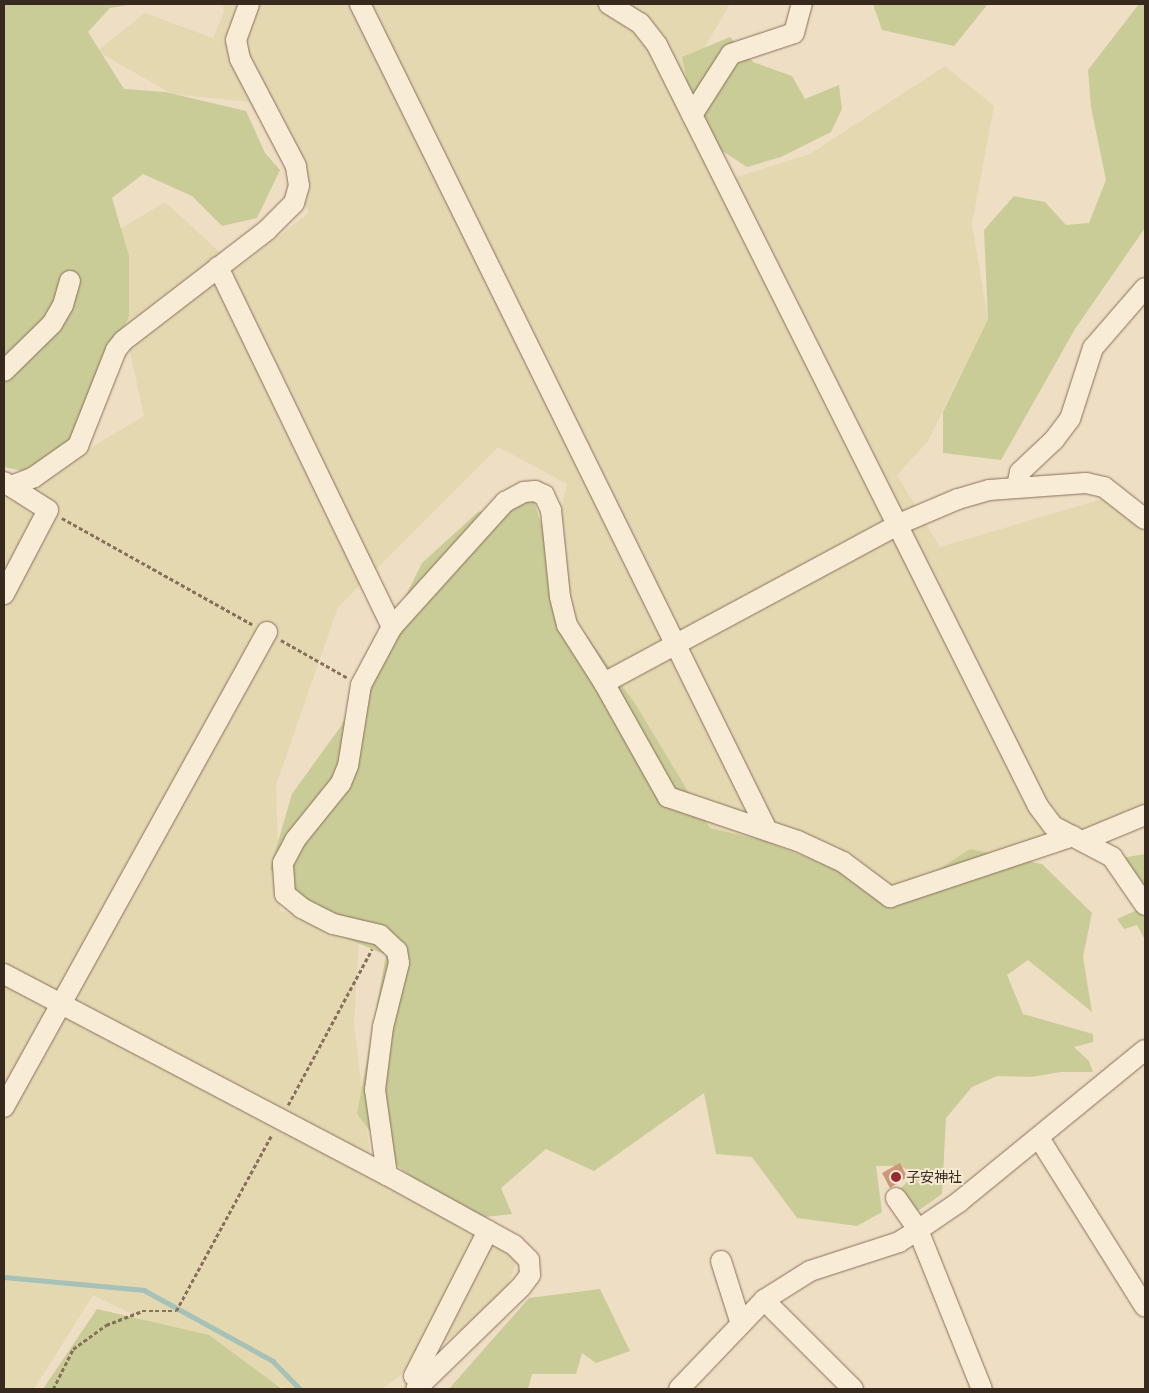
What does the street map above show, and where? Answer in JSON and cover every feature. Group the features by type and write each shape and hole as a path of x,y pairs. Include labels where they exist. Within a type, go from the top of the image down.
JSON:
{"street":[{"path":"7,484 34,476 78,446 116,350 141,326 288,211 300,186 296,166 240,58 236,40 249,4"},
{"path":"360,4 766,830"},
{"path":"609,4 640,23 657,45 899,524 1038,806 1052,826 1112,857 1145,905"},
{"path":"692,115 731,54 794,32 802,4"},
{"path":"218,267 392,627"},
{"path":"4,371 52,324 63,305 70,281"},
{"path":"1017,487 1020,472 1054,440 1070,419 1093,348 1145,288"},
{"path":"604,683 899,524 958,499 989,490 1086,483 1104,488 1145,519"},
{"path":"4,594 48,510 7,484"},
{"path":"387,1175 375,1090 383,1027 399,963 396,951 380,935 333,924 302,908 285,894 282,880 282,863 295,840 342,783 348,766 361,685 392,627 505,502 524,492 535,491 544,495 551,510 560,597 567,625 604,683 668,797 766,830 843,862 890,897 1077,839 1145,815"},
{"path":"4,1107 267,632"},
{"path":"4,974 387,1175 514,1245 530,1260 530,1275 498,1312 418,1386 414,1376 488,1231"},
{"path":"679,1389 764,1300 810,1271 899,1242 918,1230 1039,1138 1145,1050"},
{"path":"1039,1138 1145,1307"},
{"path":"896,1198 918,1230 982,1389"},
{"path":"721,1262 741,1324"},
{"path":"764,1300 853,1389"}],"path":[{"path":"48,510 361,685"},
{"path":"53,1389 73,1348 106,1325 142,1311 176,1311 380,935"}],"shaded area":[{"path":"223,4 730,4 700,55 730,179 810,154 945,66 994,106 972,224 988,319 928,441 897,475 940,547 1109,497 1145,533 1145,820 850,913 646,815 546,569 567,484 498,447 338,607 276,785 280,911 360,925 354,1024 370,1155 522,1246 504,1298 382,1389 286,1389 93,1295 34,1389 4,1389 4,493 10,496 144,416 105,238 165,202 237,268 309,213 250,102 172,94 97,51 145,13 213,38 224,12"}],"green space":[{"path":"4,4 134,4 110,8 88,32 124,89 165,92 246,111 265,153 280,170 257,218 222,226 192,196 143,174 112,198 129,256 129,316 71,444 23,471 4,467"},
{"path":"873,4 988,4 954,46 882,30"},
{"path":"1139,4 1145,4 1145,228 1075,329 1001,460 943,453 943,412 988,319 984,230 1014,196 1045,202 1066,225 1089,223 1106,180 1091,107 1088,70"},
{"path":"730,37 753,62 792,76 805,99 839,85 842,109 831,132 781,157 747,167 698,135 682,57"},
{"path":"534,501 553,559 559,608 588,637 636,705 710,828 765,841 906,897 927,877 970,849 1042,864 1092,913 1083,957 1092,1012 1028,960 1007,975 1023,1014 1093,1034 1093,1042 1074,1047 1089,1061 1093,1072 1061,1072 1031,1077 997,1076 972,1087 946,1118 942,1194 918,1211 888,1201 916,1173 899,1166 876,1166 882,1212 857,1226 797,1218 752,1157 716,1154 704,1093 594,1171 546,1149 501,1188 512,1214 465,1219 395,1164 357,1114 386,955 315,925 270,869 292,794 341,726 422,563 478,512"},
{"path":"1145,854 1145,940 1137,925 1124,929 1117,919 1137,910 1104,861"},
{"path":"600,1289 630,1351 596,1363 582,1353 576,1374 532,1374 528,1389 449,1389 529,1298"},
{"path":"97,1309 209,1335 282,1389 43,1389"}],"building":[{"path":"900,1163 907,1177 890,1188 882,1173"}],"waterway":[{"path":"4,1277 144,1290 273,1361 300,1389"}],"place":[{"name":"子安神社","path":"896,1177"}]}
